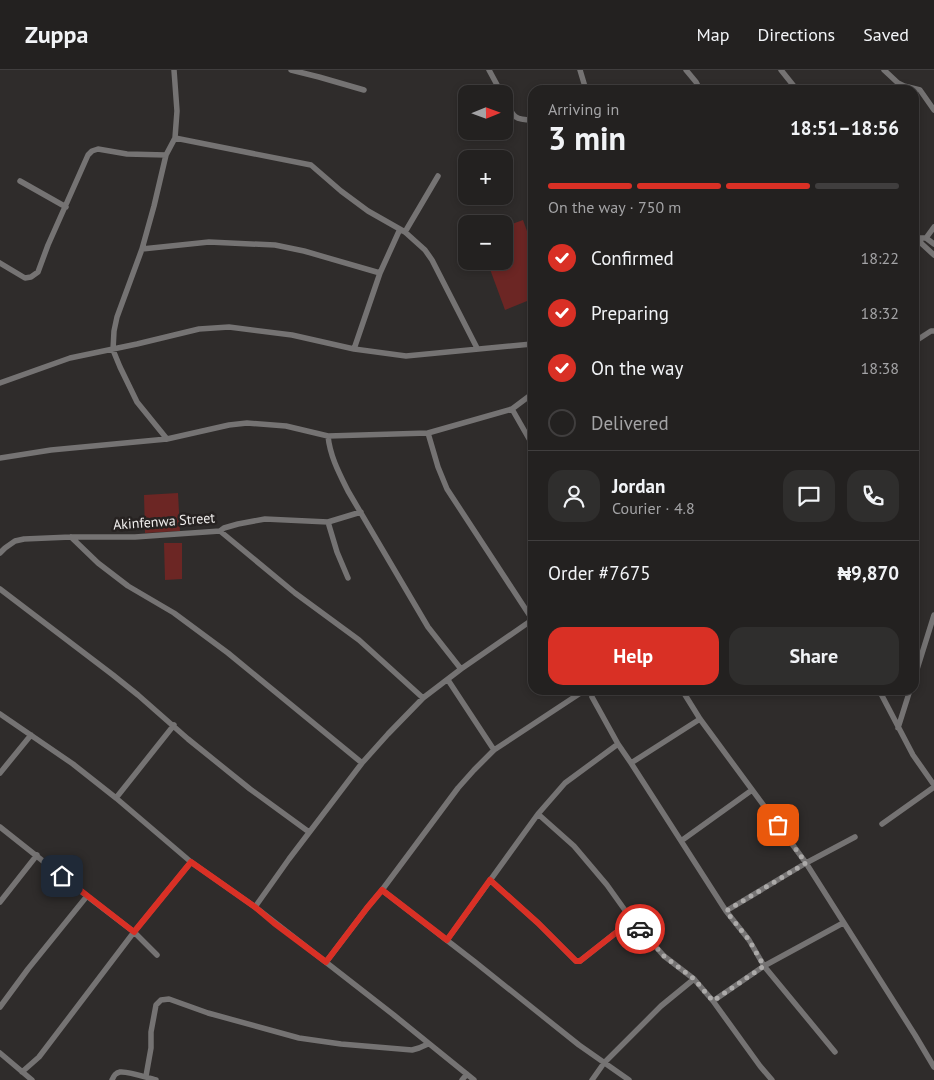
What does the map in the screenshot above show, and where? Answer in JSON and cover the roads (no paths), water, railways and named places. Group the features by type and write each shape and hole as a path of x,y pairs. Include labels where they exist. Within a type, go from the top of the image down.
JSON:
{"street":[{"path":"167,439 137,402 113,350 117,317 142,249 166,155 175,138 177,111 174,70"},
{"path":"291,70 364,90"},
{"path":"489,70 497,85"},
{"path":"580,70 584,85"},
{"path":"686,70 698,85"},
{"path":"781,70 793,85"},
{"path":"884,70 902,85"},
{"path":"919,90 934,110"},
{"path":"513,114 517,119 528,120"},
{"path":"175,138 311,165 341,191 368,211 402,230 425,250 477,348"},
{"path":"0,263 26,278 38,272 48,245 88,156 92,151 98,149 127,154 166,155"},
{"path":"354,349 380,274 402,230 438,176"},
{"path":"20,181 66,207"},
{"path":"926,238 934,227"},
{"path":"919,236 926,238 934,244"},
{"path":"919,240 934,255"},
{"path":"142,249 209,242 275,245 304,251 380,274"},
{"path":"0,382 70,358 200,330 229,327 406,356 528,344"},
{"path":"919,339 934,331"},
{"path":"0,458 51,450 167,439 229,425 248,423 286,426 328,436 428,433 512,409 528,397"},
{"path":"512,409 528,437"},
{"path":"428,433 438,467 447,488 528,614"},
{"path":"328,436 331,455 348,491 428,627 461,669"},
{"name":"Akinfenwa Street","path":"0,553 15,541 24,539 135,537 220,531 238,524 265,519 328,522 361,512"},
{"path":"328,522 337,552 348,578"},
{"path":"220,531 294,593 359,640 423,698"},
{"path":"71,537 98,563 128,586 174,613 228,653 362,762"},
{"path":"0,590 58,635 113,674 250,790 309,832"},
{"path":"919,663 934,615"},
{"path":"255,907 362,762 423,698 528,623"},
{"path":"448,680 494,750"},
{"path":"326,962 458,788 474,770 494,750 577,695"},
{"path":"685,695 700,719 806,863 934,1067"},
{"path":"882,695 912,755 934,786 882,824"},
{"path":"898,728 908,695"},
{"path":"592,697 618,744 726,911 749,940 764,966 835,1052"},
{"path":"0,714 73,764 191,862 255,907 474,1080"},
{"path":"631,762 700,719"},
{"path":"116,798 174,725"},
{"path":"0,773 32,735"},
{"path":"447,940 538,814 565,783 618,744"},
{"path":"681,841 752,790"},
{"path":"538,814 574,846 607,885 632,920 664,956 694,979 713,1001 772,1080"},
{"path":"0,827 134,932 157,955"},
{"path":"726,911 806,863 855,837"},
{"path":"0,902 37,855"},
{"path":"22,1072 39,1056 134,932 191,862"},
{"path":"490,880 538,923 576,961 580,961 632,920"},
{"path":"382,890 513,991 579,1045 629,1080"},
{"path":"0,1007 87,896"},
{"path":"713,1001 764,966 843,923"},
{"path":"592,1080 604,1063 661,1006 694,979"},
{"path":"146,1076 156,1005 161,1000 168,999 208,1013 315,1041 412,1050 428,1044"},
{"path":"1,1055 32,1080"},
{"path":"112,1080 120,1072 146,1076 156,1080"},
{"path":"462,1080 467,1074"}]}
